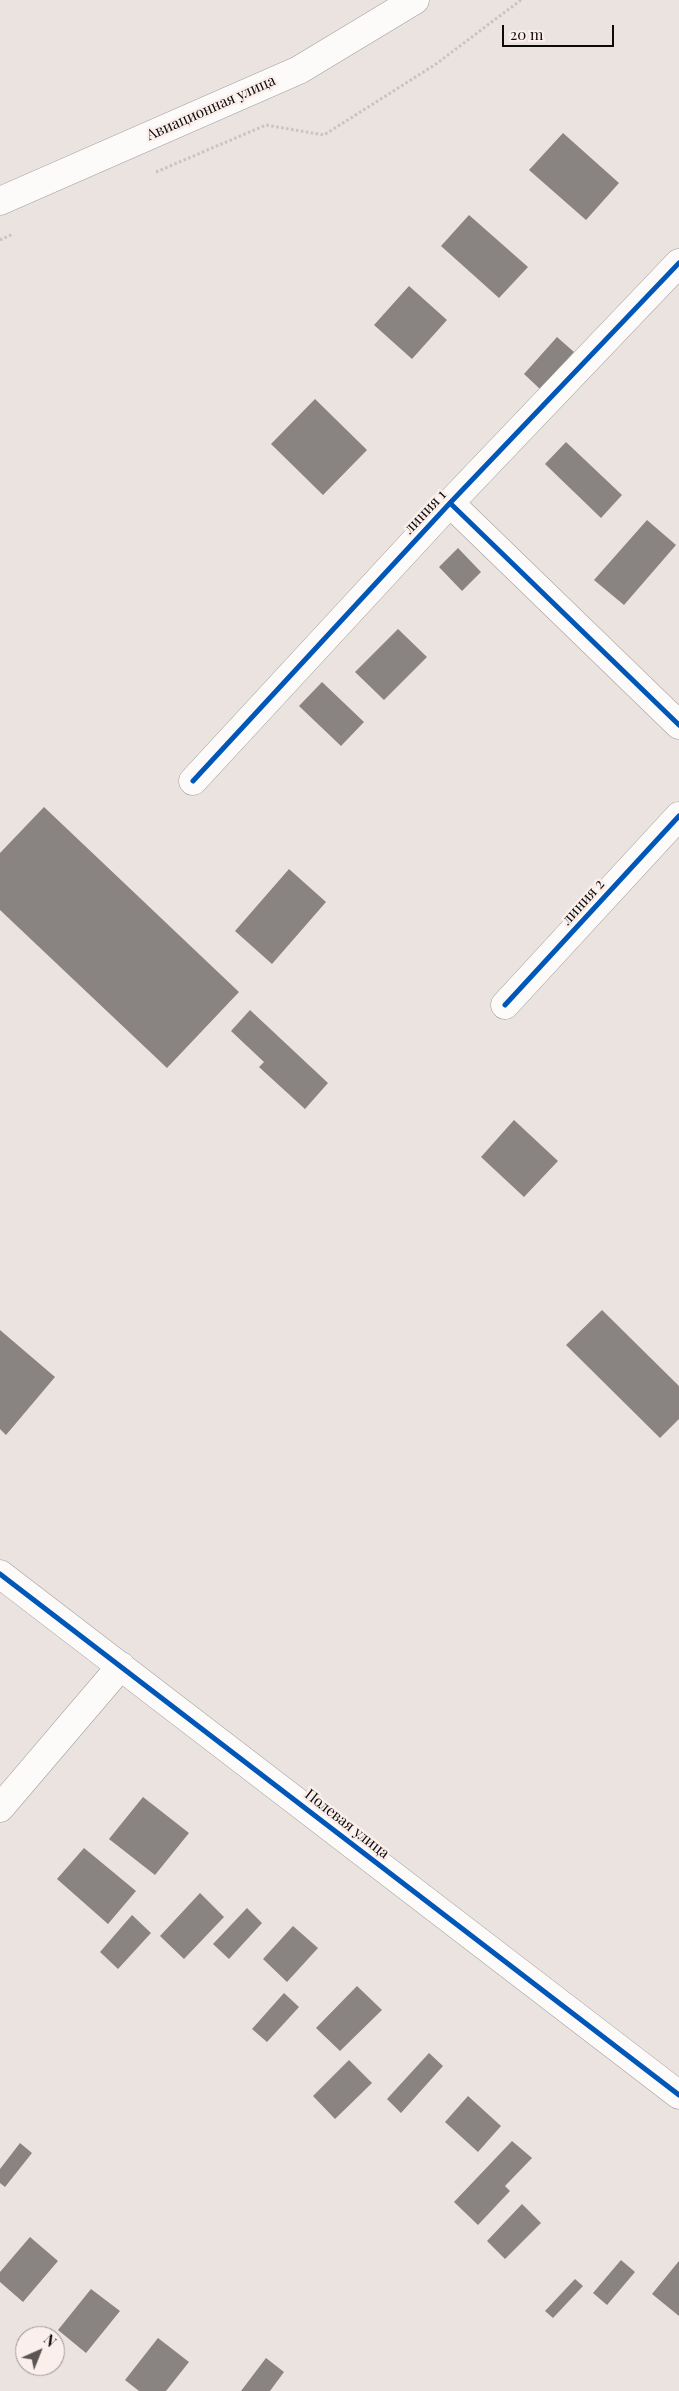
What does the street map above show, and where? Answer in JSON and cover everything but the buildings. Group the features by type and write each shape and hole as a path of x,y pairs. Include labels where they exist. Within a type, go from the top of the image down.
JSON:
{"street":[{"name":"Авиационная улица","path":"0,201 299,70 415,0"},
{"name":"линия 1","path":"193,781 450,503 679,263"},
{"path":"450,503 679,725"},
{"name":"линия 2","path":"506,1005 679,816"},
{"name":"Полевая улица","path":"0,1574 679,2095"},
{"path":"0,1808 121,1666"}],"path":[{"path":"148,176 266,125 324,134 436,64 521,0"},
{"path":"0,240 20,231"}],"cycle path":[{"path":"193,781 450,503 679,263"},
{"path":"450,503 679,725"},
{"path":"505,1005 679,816"},
{"path":"0,1574 679,2095"}]}
